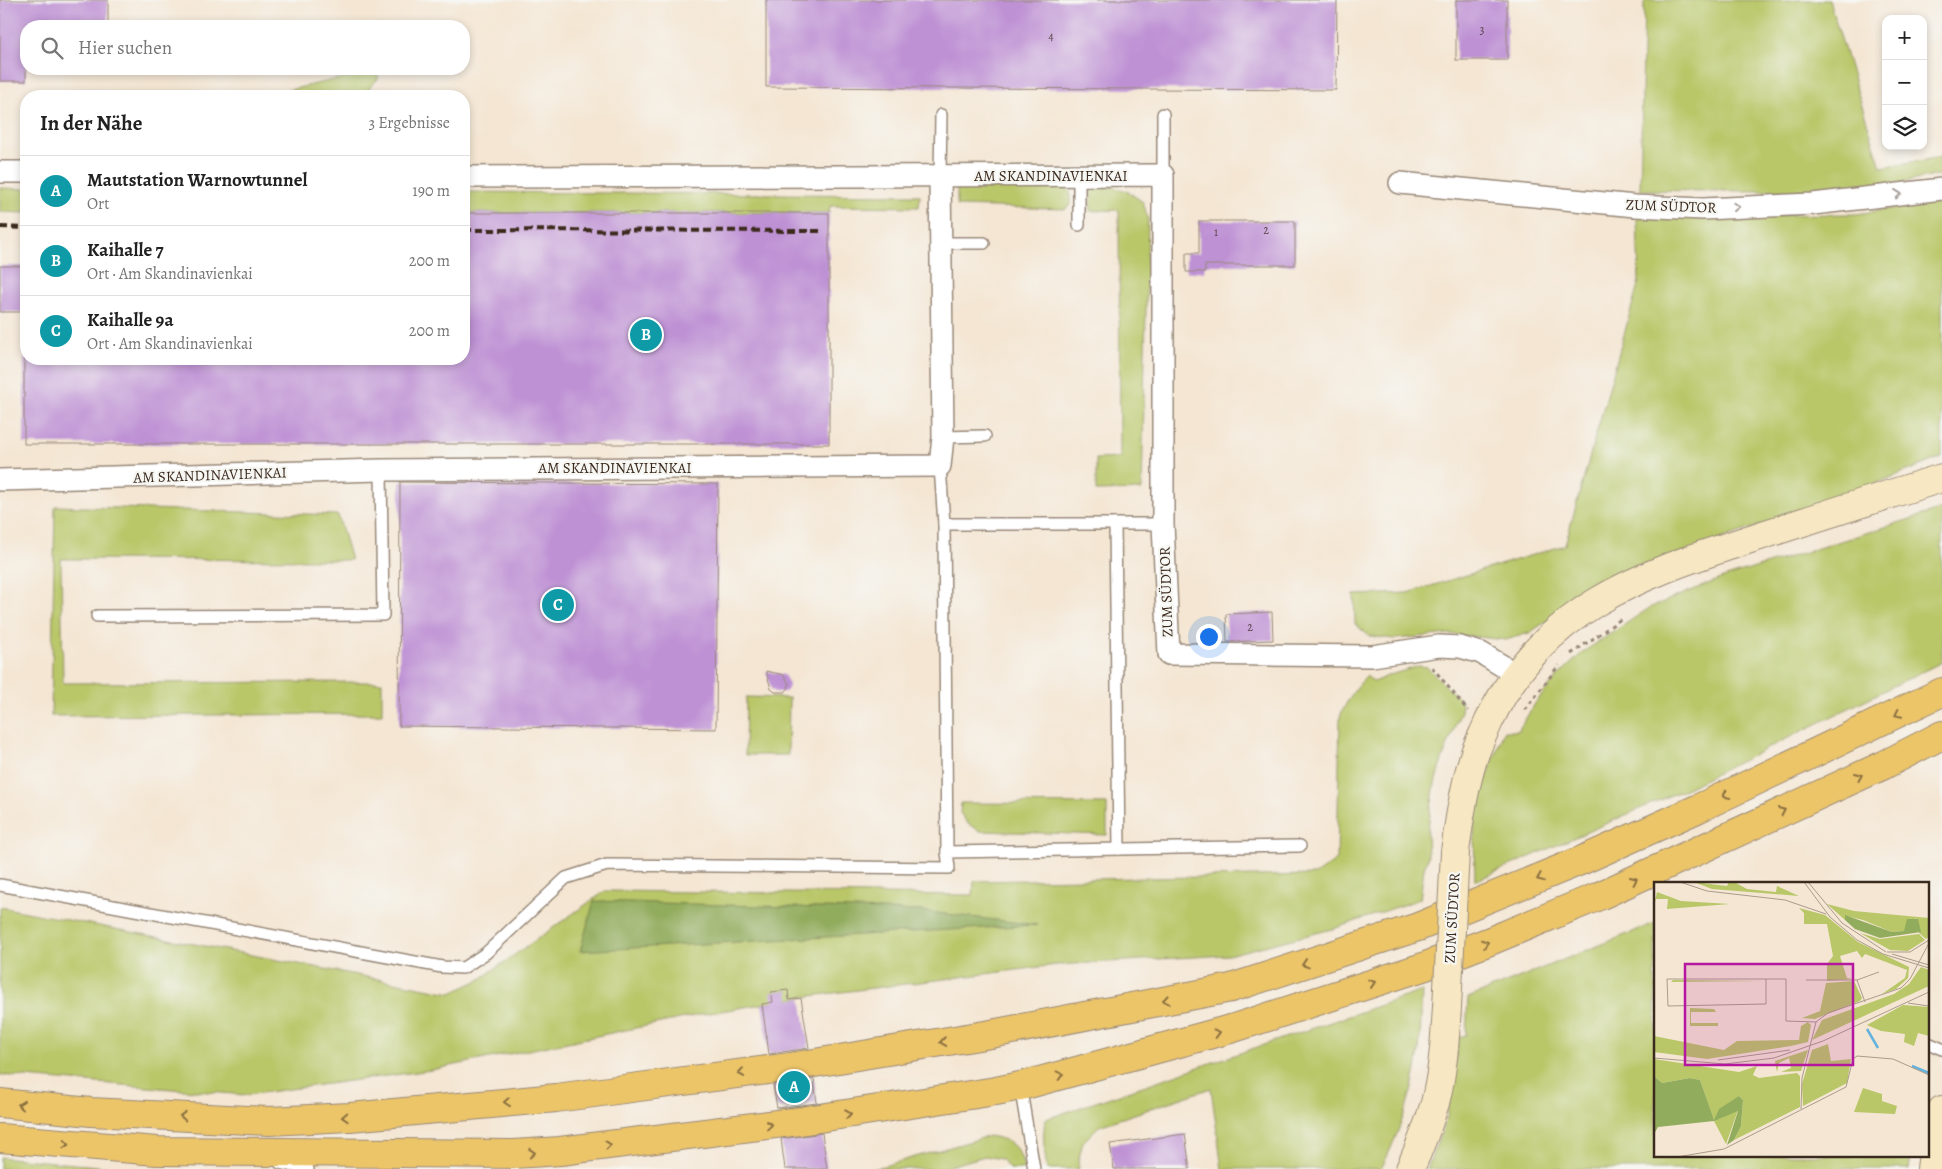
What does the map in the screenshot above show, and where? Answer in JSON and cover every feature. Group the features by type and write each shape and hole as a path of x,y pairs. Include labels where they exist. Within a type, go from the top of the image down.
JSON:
{"highway":[{"path":"0,1102 91,1112 269,1120 350,1117 556,1098 790,1067 991,1034 1231,988 1418,927 1585,859 1942,692"},
{"path":"0,1138 121,1149 237,1152 470,1155 560,1152 800,1121 996,1091 1234,1028 1423,967 1600,896 1884,765 1942,735"}],"street":[{"path":"0,172 20,172"},
{"name":"AM SKANDINAVIENKAI","path":"470,177 1163,175"},
{"name":"ZUM SÜDTOR","path":"1163,175 1163,524 1169,654 1372,656 1439,646 1460,647 1480,653 1516,674"},
{"path":"940,176 943,437 940,466"},
{"name":"ZUM SÜDTOR","path":"1400,183 1635,206 1702,208 1813,204 1942,189"},
{"name":"AM SKANDINAVIENKAI","path":"0,480 381,470 940,466"},
{"name":"ZUM SÜDTOR","path":"1410,1169 1423,1140 1435,1101 1443,1054 1455,852 1462,800 1480,739 1498,702 1516,674 1560,627 1607,594 1634,581 1691,558 1942,478"},
{"path":"1931,1169 1937,1123 1942,1110"}],"lane":[{"path":"1163,114 1163,175"},
{"path":"940,176 941,115"},
{"path":"1079,176 1079,224"},
{"path":"940,243 984,243"},
{"path":"943,437 985,436"},
{"path":"0,886 442,967 463,968 486,952 566,878 607,866 949,868 947,852 944,524 940,466"},
{"path":"96,616 383,615 381,470"},
{"path":"944,524 1163,524"},
{"path":"1115,524 1119,849"},
{"path":"947,852 1300,846"},
{"path":"1930,1044 1942,1049"},
{"path":"1020,1085 1034,1169"},
{"path":"237,1152 308,1169"}],"path":[{"path":"1566,658 1627,615"},
{"path":"1428,662 1470,713 1489,722"},
{"path":"1523,714 1560,664"}],"green space":[{"path":"1646,0 1829,0 1881,167 1942,157 1942,174 1884,185 1825,190 1640,190 1644,3"},
{"path":"357,75 377,75 379,78 370,87 370,90 288,90"},
{"path":"1065,187 1070,191 1070,205 1066,209 957,206 957,188"},
{"path":"1113,187 1127,191 1143,202 1148,219 1142,490 1096,491 1096,459 1120,458 1119,210 1090,211 1091,188"},
{"path":"0,188 20,189 20,213 0,212"},
{"path":"470,192 920,195 919,207 830,206 829,213 470,213"},
{"path":"1942,201 1942,457 1845,496 1614,576 1529,633 1506,640 1450,634 1395,639 1369,636 1355,624 1354,595 1408,593 1565,545 1639,281 1637,216 1856,214"},
{"path":"55,506 338,515 351,560 61,559 63,683 382,682 382,714 51,716"},
{"path":"1942,509 1942,662 1685,789 1475,881 1474,826 1485,782 1504,731 1518,731 1536,702 1558,676 1583,652 1651,607 1720,579"},
{"path":"1419,666 1427,667 1462,702 1461,711 1435,783 1427,834 1428,856 1424,869 1420,899 1336,928 1228,955 1056,965 802,997 704,1014 431,1070 246,1095 0,1075 0,907 451,993 479,980 605,891 973,895 974,881 1315,875 1337,860 1340,716 1348,700 1367,676 1373,682"},
{"path":"746,697 789,698 788,755 745,755"},
{"path":"961,803 1107,804 1107,835 980,831 968,824 960,813"},
{"path":"594,901 921,911 1037,925 580,951"},
{"path":"1654,923 1654,1156 1911,1156 1909,1169 1427,1169 1447,1117 1459,1037 1466,1035 1468,998"},
{"path":"1422,991 1419,1049 1414,1079 1400,1126 1381,1169 1222,1169 1211,1088 1099,1126 1083,1142 1078,1161 1079,1169 1047,1169 1044,1150 1046,1119"},
{"path":"989,1136 1009,1142 1014,1146 1020,1155 1024,1169 1010,1169 1001,1159 985,1156 939,1169 873,1169"},
{"path":"0,1157 128,1169 0,1169"}],"building":[{"path":"0,0 108,0 108,20 20,20 20,75 26,75 26,81 0,81"},
{"path":"766,0 1337,0 1336,90 766,87"},
{"path":"1456,0 1507,0 1507,60 1456,60"},
{"path":"470,213 829,213 829,444 24,444 24,365 470,365"},
{"path":"1199,221 1295,221 1295,265 1205,265 1205,272 1186,272 1186,253 1199,253"},
{"path":"0,266 20,266 20,312 0,312"},
{"path":"400,482 718,484 716,729 399,726"},
{"path":"1272,612 1273,640 1227,642 1226,614"},
{"path":"766,671 784,675 789,684 788,689 785,692 775,692 771,689"},
{"path":"788,990 789,1000 801,998 809,1048 769,1054 762,1004 773,1002 771,992"},
{"path":"814,1079 817,1103 777,1108 773,1085"},
{"path":"822,1133 827,1169 785,1169 781,1139"},
{"path":"1185,1134 1190,1169 1114,1169 1110,1144"}],"railway":[{"path":"0,227 20,228"},
{"path":"470,230 822,231"}],"place":[{"name":"Kaihalle 7","path":"646,335"},
{"name":"Kaihalle 9a","path":"558,605"},
{"name":"Mautstation Warnowtunnel","path":"794,1087"}]}
